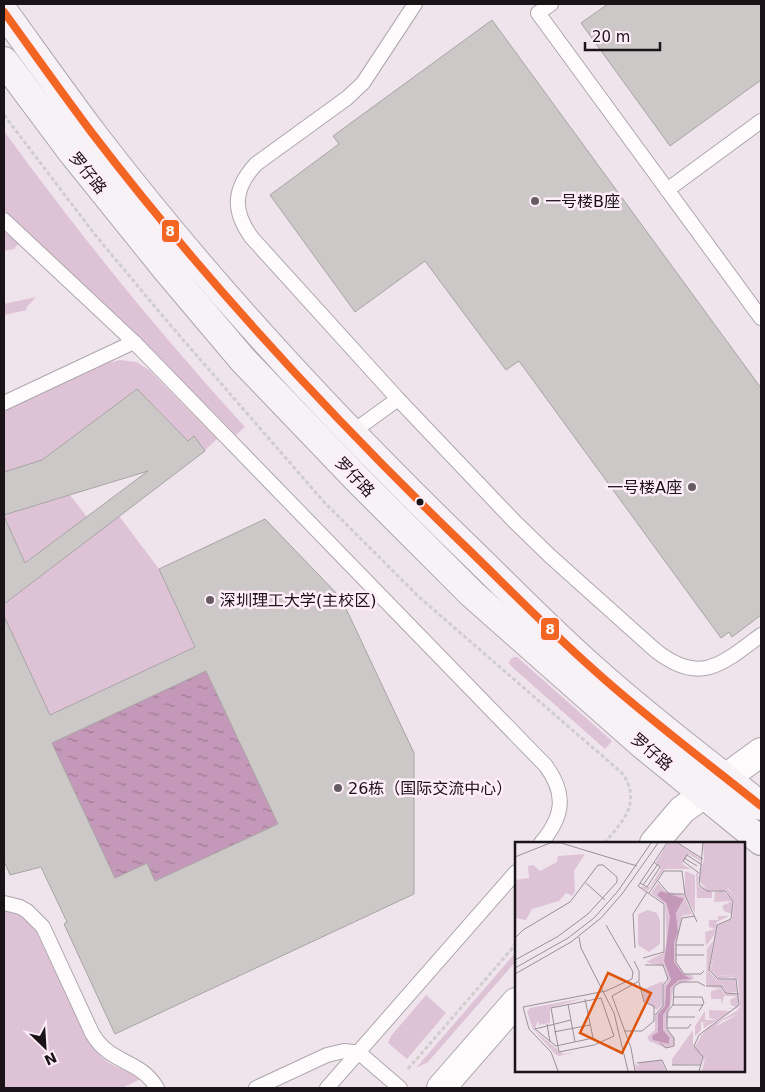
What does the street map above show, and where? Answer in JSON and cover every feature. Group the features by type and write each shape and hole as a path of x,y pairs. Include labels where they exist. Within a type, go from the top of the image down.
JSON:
{"main road":[{"name":"罗仔路","path":"4,12 92,133 167,225 255,329 351,433 430,513 595,670 761,806"},
{"name":"罗仔路","path":"4,61 78,160 243,360 360,483 472,594 643,745 761,841"}],"street":[{"path":"655,842 682,810 761,752"},
{"path":"441,1088 515,1003"}],"lane":[{"path":"415,4 363,83 347,98 256,164 241,183 238,196 240,220 252,238 398,399 514,521 550,556 668,660 682,667 697,669 712,667 725,661 761,635"},
{"path":"551,4 538,13 761,318"},
{"path":"667,190 761,121"},
{"path":"4,220 134,342 546,766 558,786 560,801 558,817 542,842"},
{"path":"4,402 134,342"},
{"path":"351,433 398,399"},
{"path":"328,1088 515,873"},
{"path":"4,903 27,911 43,927 92,1033 100,1045 116,1058 134,1065 148,1075 157,1088"},
{"path":"256,1088 335,1052 348,1051 358,1054 368,1061 400,1088"}],"path":[{"path":"408,1068 515,945"}],"shaded area":[{"path":"4,131 120,282 245,427 236,435 137,335 4,210"},
{"path":"4,231 18,244 14,249 4,251"},
{"path":"36,297 26,308 27,310 4,315 4,304"},
{"path":"120,360 136,362 149,370 217,439 201,454 137,389 42,460 4,472 4,410 104,364"},
{"path":"70,495 87,517 25,563 4,515"},
{"path":"119,516 159,569 195,647 50,715 4,616 4,604"},
{"path":"517,657 612,741 605,749 511,666 510,660"},
{"path":"4,911 14,913 22,918 36,931 87,1038 97,1052 104,1060 141,1079 122,1088 4,1088"},
{"path":"515,953 515,962 428,1062 416,1068"},
{"path":"426,995 446,1013 407,1059 388,1043 391,1036"}],"water":[{"path":"206,671 278,824 155,881 89,891 52,743"}],"building":[{"path":"608,4 761,4 761,80 670,146 581,23"},
{"path":"492,20 761,388 761,615 732,637 729,632 721,638 519,361 506,370 425,261 355,312 270,195 339,144 333,136"},
{"path":"137,389 188,441 194,436 205,451 4,604 4,516 25,563 148,471 4,515 4,472 42,460"},
{"name":"26栋（国际交流中心）","path":"265,519 341,598 414,753 414,894 115,1034 64,924 67,922 41,867 10,875 4,861 4,616 50,715 195,647 159,569","holes":["206,671 278,824 155,881 147,863 115,878 52,743"]}],"transit line":[{"name":"8","path":"4,12 92,133 135,188 226,296 321,401 420,502 578,656 655,722 761,806"}],"place":[{"name":"一号楼B座","path":"535,201"},
{"name":"一号楼A座","path":"692,487"},
{"name":"深圳理工大学(主校区)","path":"210,600"},
{"name":"26栋（国际交流中心）","path":"338,788"}]}
